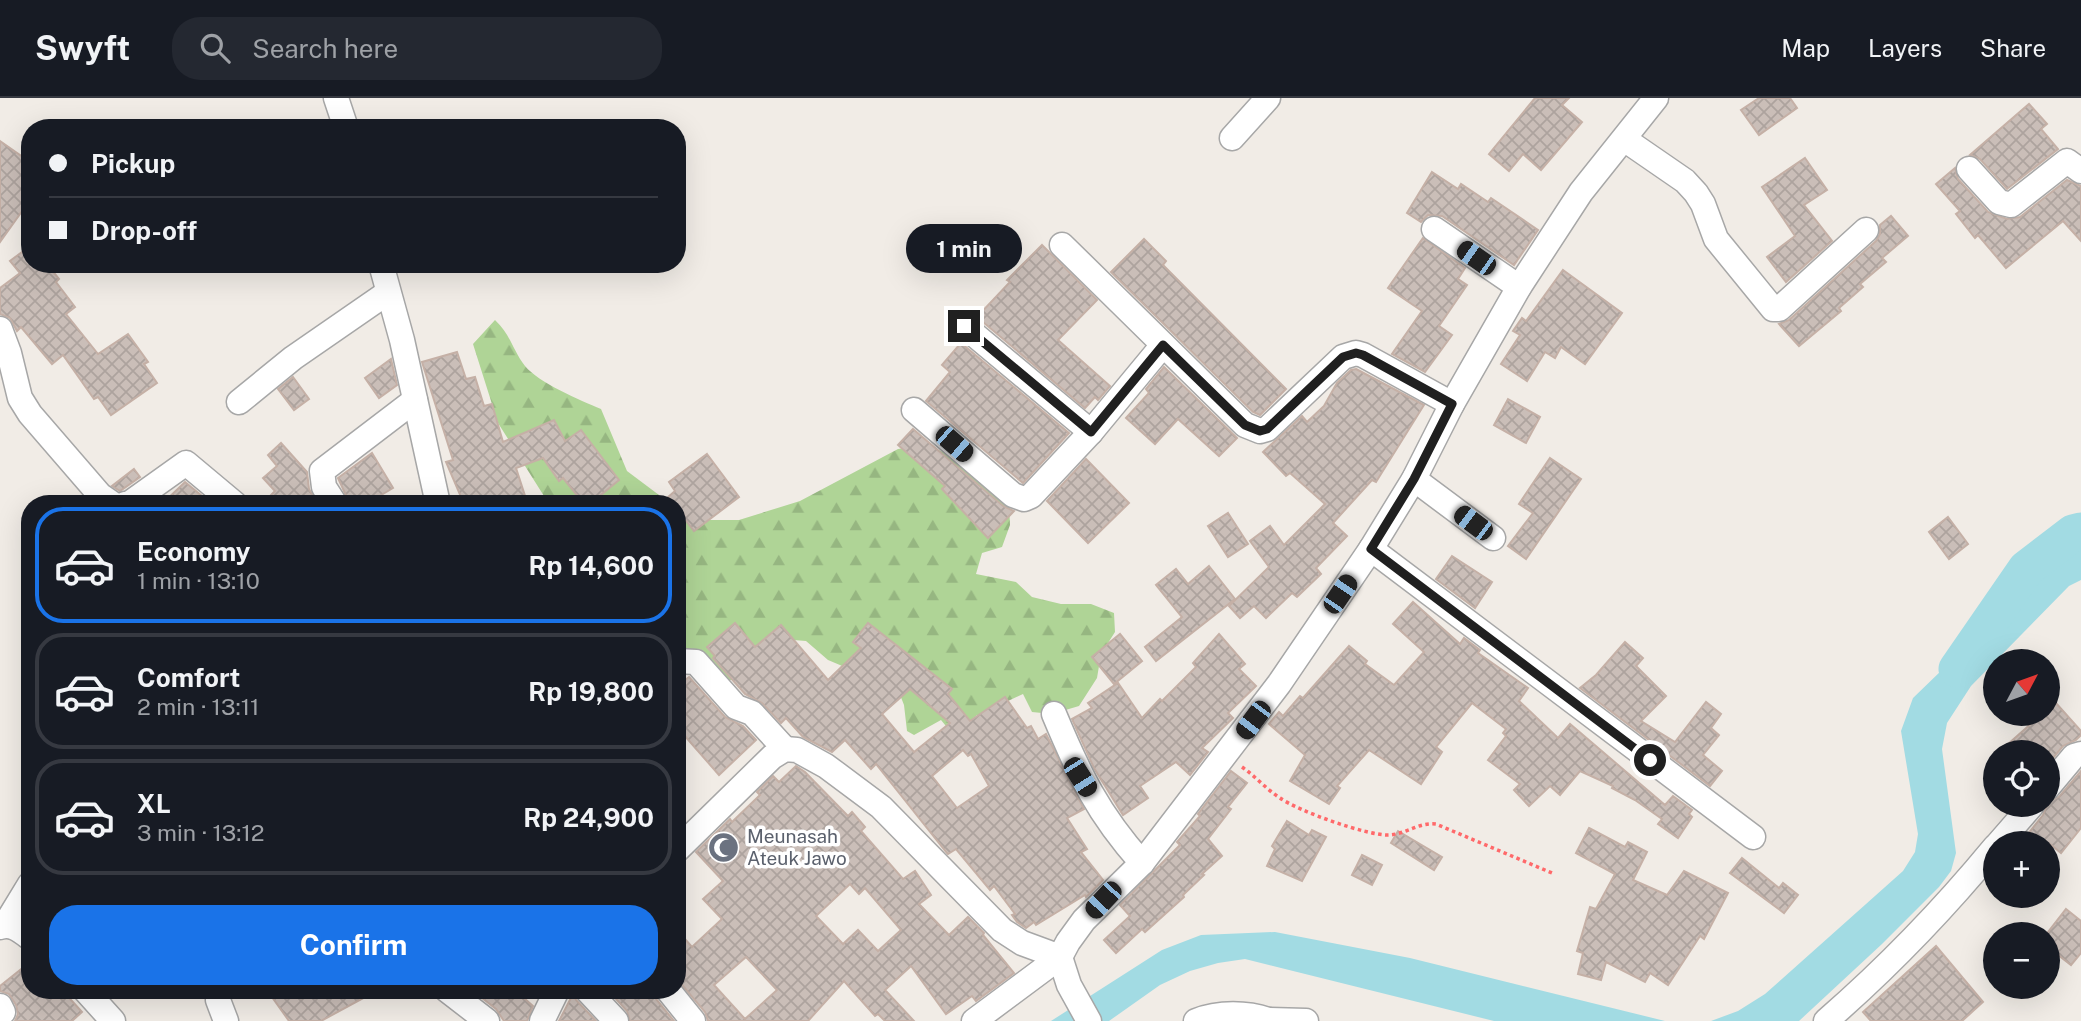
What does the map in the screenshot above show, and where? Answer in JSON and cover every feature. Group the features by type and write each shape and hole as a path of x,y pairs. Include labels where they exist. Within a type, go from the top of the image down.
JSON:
{"street":[{"path":"336,98 343,119"},
{"path":"1232,138 1268,98"},
{"path":"974,1021 1060,957 1084,920 1142,863 1279,684 1371,549 1414,479 1452,404 1519,287 1581,192 1656,98"},
{"path":"1624,139 1685,181 1696,193 1716,239 1773,310 1779,309 1866,230"},
{"path":"1969,169 1999,202 2011,205 2067,161 2081,171"},
{"path":"1434,229 1519,287"},
{"path":"1062,245 1253,430 1267,429 1349,354 1363,355 1452,404"},
{"path":"383,273 402,340 436,495"},
{"path":"239,402 293,358 387,293"},
{"path":"964,326 1091,432"},
{"path":"0,329 9,352 20,398 30,414 100,495"},
{"path":"914,410 1019,499 1031,496 1091,432 1163,345"},
{"path":"329,495 324,487 322,471 415,400"},
{"path":"141,495 186,463 224,495"},
{"path":"1414,479 1493,538"},
{"path":"1371,549 1753,837"},
{"path":"686,662 696,663 736,707 752,713 785,749"},
{"path":"1054,714 1080,777 1116,834 1142,863"},
{"path":"686,841 772,757 785,749 797,750 826,766 881,807 1002,930 1022,943 1060,957"},
{"path":"2060,773 2074,756 2081,754"},
{"path":"2010,831 2022,817"},
{"path":"1826,1021 1873,980 1922,931 1983,862"},
{"path":"21,898 3,926 15,927 21,931"},
{"path":"1060,957 1069,985 1089,1021"},
{"path":"93,999 113,1021"},
{"path":"459,999 487,1021"},
{"path":"542,1021 553,999"},
{"path":"595,999 616,1021"},
{"path":"675,999 693,1021"},
{"path":"1196,1021 1226,1014 1270,1020 1306,1021"}],"path":[{"path":"1226,755 1281,799 1325,818 1389,835 1424,822 1437,824 1552,873"}],"green space":[{"path":"495,320 531,372 560,391 601,409 627,471 659,495 543,495 498,423 473,344"},
{"path":"924,445 963,459 1009,504 1010,525 1002,547 982,553 976,574 1016,582 1032,597 1061,604 1091,604 1114,613 1115,632 1101,654 1097,678 1079,706 1052,714 1032,712 1023,694 1008,701 994,721 977,715 958,731 950,731 941,720 914,735 907,731 904,705 895,682 828,660 806,641 781,639 737,680 716,680 686,663 686,515 693,520 739,520 800,501 898,449"}],"water":[{"path":"2081,543 2081,580 2069,586 2007,649 1983,649 1983,674 1971,686 1947,723 1942,749 1956,853 1951,871 1939,887 1799,1021 1711,1021 1738,1011 1765,994 1903,871 1915,852 1918,834 1901,731 1913,698 2069,547"},
{"path":"1275,932 1410,958 1665,1021 1494,1021 1245,959 1190,971 1160,985 1109,1021 1051,1021 1162,950 1201,935"}],"building":[{"path":"1535,98 1569,98 1562,105 1582,122 1541,170 1523,154 1509,171 1489,154"},
{"path":"1759,98 1790,98 1797,108 1759,135 1741,110"},
{"path":"2029,104 2047,124 2041,129 2058,149 2007,189 1980,159 1970,155"},
{"path":"0,141 21,156 21,213 0,242"},
{"path":"1805,158 1827,190 1804,205 1832,241 1786,282 1767,257 1795,236 1762,187"},
{"path":"1955,168 1958,179 1988,212 2007,219 2020,217 2067,180 2081,186 2081,241 2063,221 2006,268 1978,235 1975,238 1956,214 1960,211 1936,184"},
{"path":"1432,172 1458,189 1461,184 1488,202 1491,198 1538,230 1514,265 1442,216 1428,215 1421,222 1407,213"},
{"path":"1891,216 1908,236 1882,258 1886,262 1860,284 1863,287 1839,308 1841,311 1799,346 1779,324 1789,320 1876,241 1880,234 1880,225"},
{"path":"1423,238 1465,268 1458,279 1467,285 1439,326 1452,335 1425,372 1392,354 1422,311 1388,288"},
{"path":"1144,239 1166,261 1163,265 1286,389 1260,415 1253,412 1111,272"},
{"path":"1042,245 1097,300 1058,340 1110,386 1098,400 1095,397 1085,408 977,317 1010,282 1007,280"},
{"path":"21,253 21,273 54,273 59,279 56,282 75,307 66,314 98,354 128,334 148,362 144,364 157,383 111,415 98,397 94,399 63,355 52,364 21,327 17,331 10,318 0,314 0,288 20,273 10,261"},
{"path":"1563,270 1622,313 1585,364 1561,347 1555,358 1545,352 1527,381 1501,364 1520,335 1513,331 1522,318 1526,321"},
{"path":"961,343 1069,433 1023,483 926,401 950,372 942,365"},
{"path":"457,352 466,379 475,377 484,406 492,404 503,442 554,420 565,441 581,430 619,480 601,495 577,495 563,478 559,481 543,458 516,468 525,495 460,495 446,462 453,460 422,362"},
{"path":"391,359 397,385 379,398 365,378"},
{"path":"1164,367 1237,438 1219,456 1178,419 1155,444 1126,418 1149,393 1146,389"},
{"path":"1356,369 1424,405 1376,482 1372,480 1333,523 1347,536 1316,568 1321,574 1297,597 1292,593 1266,618 1254,606 1240,618 1229,606 1269,567 1250,541 1270,526 1284,545 1325,504 1290,473 1286,476 1263,452 1302,416 1307,422 1324,406 1337,383 1351,370"},
{"path":"293,377 309,399 294,410 278,389"},
{"path":"1508,399 1540,417 1526,443 1494,425"},
{"path":"913,429 1003,506 1014,511 988,538 942,489 945,486 898,445"},
{"path":"281,443 307,472 312,495 271,495 275,491 263,478 277,466 268,455"},
{"path":"372,453 393,488 381,495 346,495 338,478"},
{"path":"707,454 739,497 694,531 686,521 686,495 670,495 675,491 669,482"},
{"path":"1550,458 1581,479 1526,559 1508,546 1533,513 1519,504"},
{"path":"1086,459 1129,503 1088,543 1047,501"},
{"path":"134,469 140,477 120,491 112,486"},
{"path":"185,482 201,495 171,495"},
{"path":"1228,513 1248,544 1228,557 1208,526"},
{"path":"1948,517 1968,544 1949,559 1929,532"},
{"path":"1452,556 1492,582 1475,608 1436,579"},
{"path":"1209,566 1235,599 1156,661 1145,647 1182,617 1156,585 1176,569 1188,584"},
{"path":"1413,602 1460,644 1464,638 1480,650 1478,653 1528,688 1519,701 1558,738 1570,724 1665,805 1673,796 1692,810 1689,814 1692,817 1678,838 1658,824 1662,819 1635,800 1612,788 1613,786 1580,771 1560,795 1550,786 1529,806 1514,790 1520,784 1488,760 1506,736 1503,733 1506,729 1472,703 1436,747 1442,752 1421,784 1369,750 1337,786 1340,788 1329,804 1290,781 1305,755 1269,724 1279,712 1283,716 1300,696 1303,698 1349,646 1367,661 1365,664 1394,685 1424,652 1393,624"},
{"path":"735,623 755,647 781,625 828,680 861,648 853,642 868,623 952,689 948,694 970,721 1005,697 1027,728 1031,726 1038,739 1046,734 1084,809 1067,818 1087,849 1081,852 1103,880 1086,897 1085,895 1036,925 1034,922 1026,928 1017,922 1012,915 1015,914 994,886 990,890 956,849 947,853 876,764 871,769 845,740 832,752 803,737 786,718 781,723 762,703 745,694 713,658 715,656 707,647","holes":["910,689 950,723 914,752 882,714","963,750 968,756 971,754 989,786 957,808 932,776"]},
{"path":"1120,634 1142,661 1114,684 1092,657"},
{"path":"1219,634 1245,664 1239,669 1256,686 1228,713 1233,718 1202,748 1208,752 1190,775 1176,762 1140,786 1148,798 1123,815 1094,768 1072,719 1092,708 1088,703 1118,683 1142,718 1196,667 1193,663"},
{"path":"1625,642 1643,658 1636,666 1666,696 1641,721 1675,742 1706,702 1721,714 1711,728 1719,735 1703,755 1722,771 1710,786 1580,688 1596,675"},
{"path":"689,677 725,717 743,726 756,740 719,775 686,737 686,679"},
{"path":"2060,708 2081,731 2076,740 2060,750 2060,740 2013,740 2028,726 2060,726"},
{"path":"796,766 805,772 848,816 852,812 865,827 861,831 903,879 915,871 931,895 919,904 949,935 968,917 984,933 1014,973 976,1001 972,996 946,1014 911,966 885,990 914,1021 885,1021 878,1014 875,1016 844,981 808,1021 708,1021 705,1012 686,990 686,940 692,947 722,919 703,899 723,881 696,852 760,795 757,792 773,776 779,782","holes":["850,884 859,894 865,888 901,930 878,951 858,930 843,944 816,916","746,957 777,990 745,1019 714,985"]},
{"path":"1231,771 1247,783 1208,839 1222,856 1202,874 1204,875 1184,897 1145,932 1142,929 1116,953 1104,940 1130,916 1120,905 1180,845 1177,842 1200,816 1198,814"},
{"path":"2081,771 2081,828 2061,853 2060,831 2030,831 2041,817 2060,817 2060,796"},
{"path":"1287,821 1309,835 1312,830 1326,837 1302,881 1267,866 1275,849 1272,846"},
{"path":"1589,828 1625,847 1628,842 1647,852 1633,880 1667,895 1684,871 1728,893 1704,939 1700,936 1668,985 1650,973 1645,982 1606,962 1601,980 1578,974 1583,953 1577,951 1590,907 1596,909 1615,874 1576,853"},
{"path":"1398,831 1442,857 1434,870 1391,843"},
{"path":"1362,855 1382,865 1372,885 1352,875"},
{"path":"1742,858 1779,888 1783,883 1798,895 1784,913 1730,873"},
{"path":"2066,909 2081,921 2081,953 2071,965 2060,956 2060,922 2056,922"},
{"path":"1936,946 1983,1002 1962,1021 1871,1021 1863,1012"},
{"path":"21,969 21,999 70,999 82,1012 72,1021 15,1021 18,1014 16,1005 9,994 0,991 0,986"},
{"path":"273,999 361,999 321,1021 289,1021"},
{"path":"483,999 525,999 533,1006 527,1021 504,1021 496,1009"},
{"path":"570,999 576,999 596,1021 559,1021"},
{"path":"616,999 656,999 674,1021 630,1021 627,1011"}],"waterway":[{"path":"1957,669 2026,569 2073,533 2081,531"}],"place":[{"name":"Meunasah Ateuk Jawo","path":"724,847"}],"route":[{"path":"964,326 1091,432 1163,345 1253,430 1267,429 1343,357 1356,353 1452,404 1414,479 1371,549 1650,760"}]}
